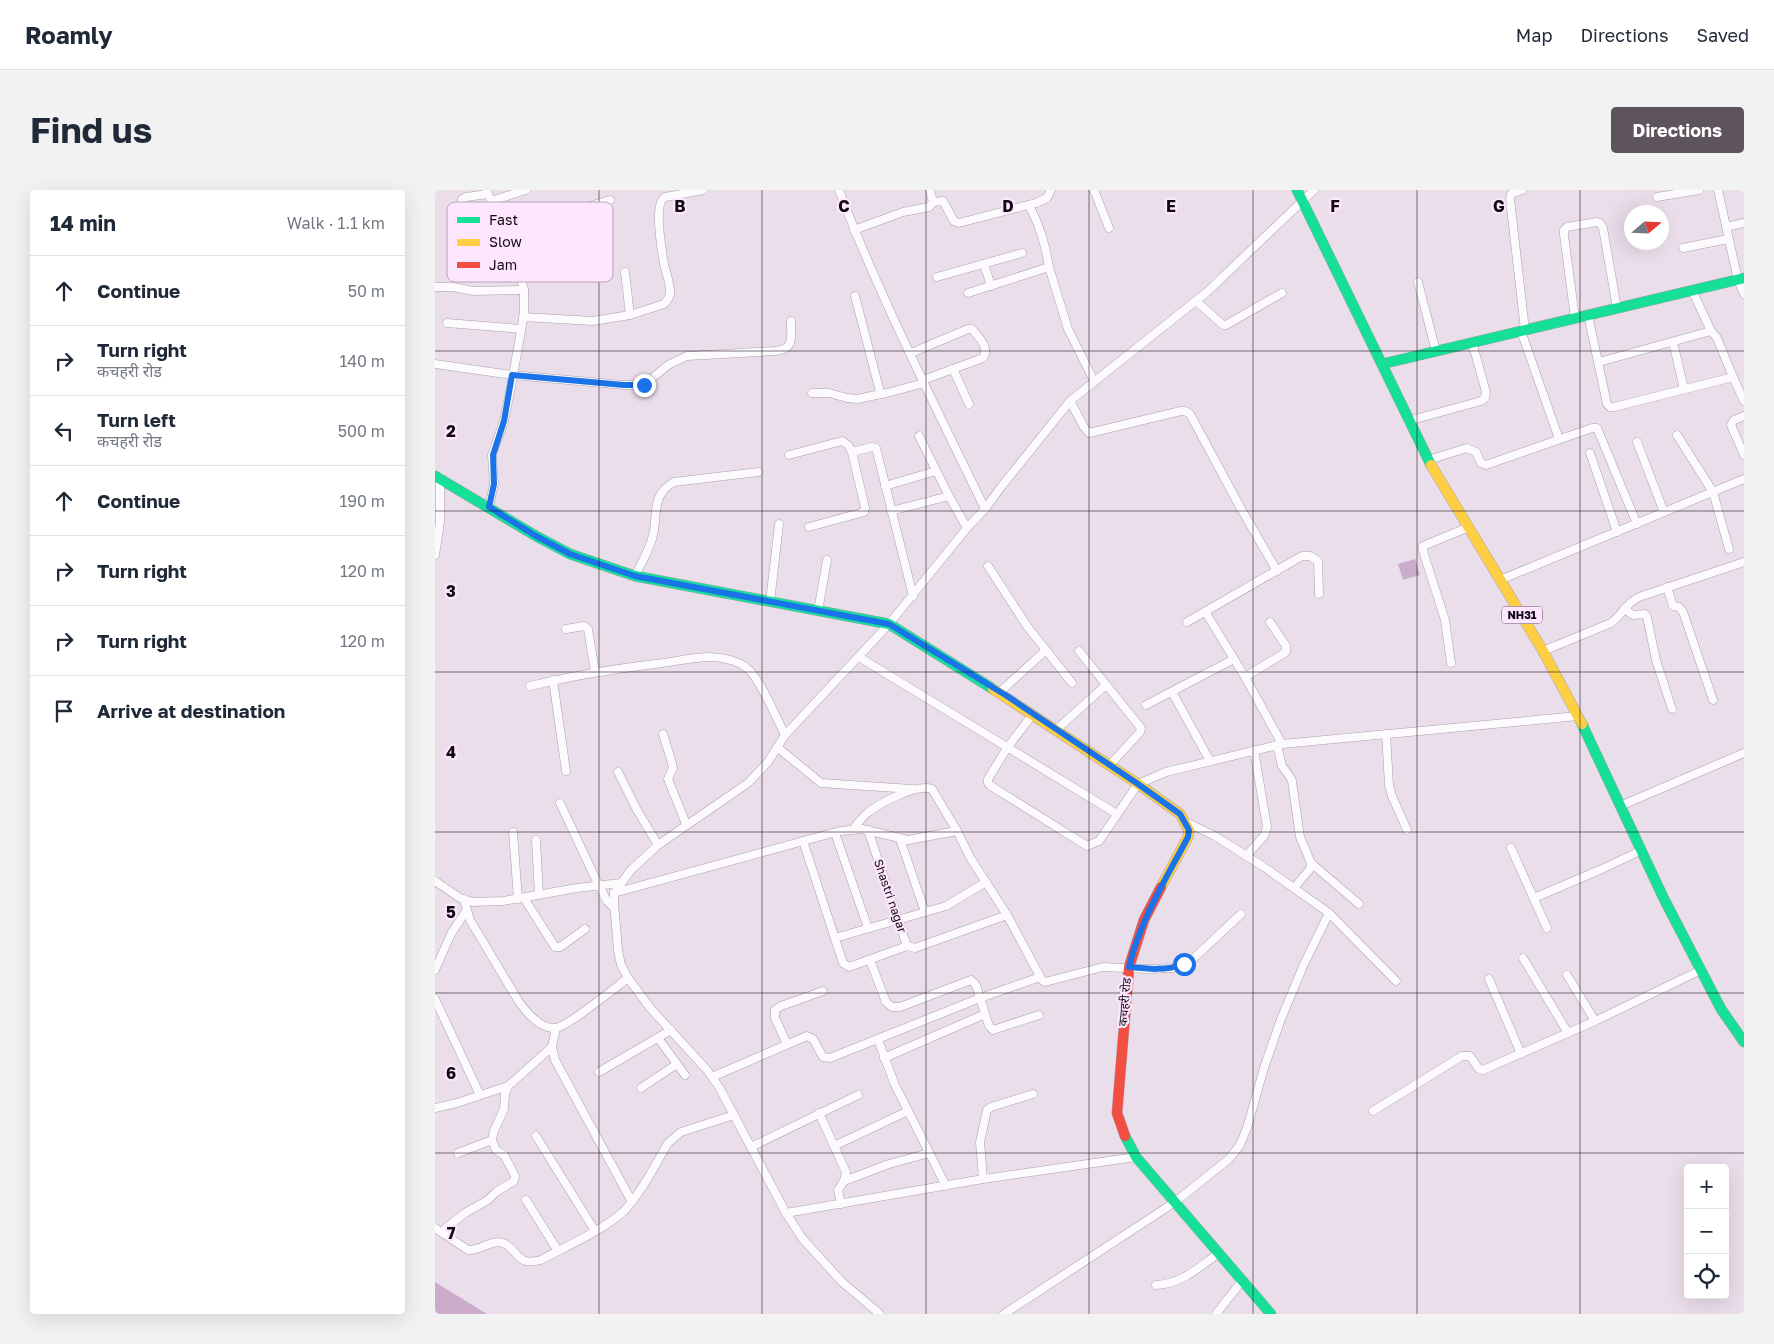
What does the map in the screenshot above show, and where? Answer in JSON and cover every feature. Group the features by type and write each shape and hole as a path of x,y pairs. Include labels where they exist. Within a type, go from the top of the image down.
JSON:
{"main road":[{"name":"NH31","path":"1297,190 1428,460 1543,651 1578,716 1640,851 1701,970 1721,1008 1744,1042"},
{"path":"1382,364 1741,279"},
{"path":"438,477 536,536 570,554 635,576 889,624 999,692 1110,765 1180,814 1186,822"},
{"name":"कचहरी रोड","path":"1186,822 1189,830 1188,837 1145,920 1134,946 1129,967 1117,1113 1126,1140 1136,1156 1271,1314"}],"street":[{"path":"461,202 462,199 466,197 526,190"},
{"path":"523,317 593,321 630,315 664,304 671,292 664,264 659,225 659,209 662,198 703,190"},
{"path":"839,190 854,230 985,509"},
{"path":"929,190 933,202"},
{"path":"854,230 903,212 929,207 933,202 943,201 957,223 1045,200 1051,190"},
{"path":"1094,190 1109,228"},
{"path":"880,1314 842,1282 803,1238 786,1213 712,1077 651,1009 628,978 619,957 614,893 643,858 658,845 685,824 748,783 768,762 785,735 859,657 913,596 1071,401 1196,300 1314,190"},
{"path":"1522,190 1511,194 1511,199 1523,330 1559,439"},
{"path":"1657,197 1699,190"},
{"path":"1718,190 1728,239 1744,294"},
{"path":"603,202 610,200"},
{"path":"1029,205 1039,224 1045,242 1049,267 1068,329 1094,381"},
{"path":"1575,318 1564,235 1564,230 1567,227 1600,223 1603,228 1617,308"},
{"path":"1726,228 1744,223"},
{"path":"1683,248 1728,239"},
{"path":"937,277 1022,253"},
{"path":"983,264 991,286"},
{"path":"968,293 1049,267"},
{"path":"625,272 630,315"},
{"path":"489,507 494,484 493,455 504,421 523,317 524,290 522,282"},
{"path":"1418,282 1436,351"},
{"path":"435,286 453,286 473,291 524,290"},
{"path":"1692,290 1711,331 1717,338 1744,401"},
{"path":"1196,300 1223,325 1226,325 1282,293"},
{"path":"855,296 881,394"},
{"path":"1588,315 1607,404 1611,408 1733,377"},
{"path":"435,364 512,375 624,385 644,385 668,365 687,356 775,351 788,348 791,344 791,321"},
{"path":"447,323 521,329"},
{"path":"812,393 829,393 857,399 881,394 924,381 983,358 986,349 972,330 968,329 911,353"},
{"path":"1599,362 1711,331"},
{"path":"1408,421 1481,401 1485,398 1486,392 1471,342"},
{"path":"1673,342 1684,389"},
{"path":"953,369 969,404"},
{"path":"1071,401 1089,433 1181,411 1190,414 1277,571"},
{"path":"1744,416 1734,420 1731,425 1744,455"},
{"path":"1428,460 1467,448 1476,452 1481,463 1486,465 1559,439 1597,428 1637,524"},
{"path":"1677,435 1713,492 1729,549"},
{"path":"919,436 967,528"},
{"path":"789,455 842,442 848,445 852,452 864,512 809,527"},
{"path":"1637,442 1664,512"},
{"path":"852,452 872,447 876,448 913,596"},
{"path":"1589,453 1617,532"},
{"path":"885,486 936,471"},
{"path":"635,576 652,539 658,500 669,485 674,482 758,472"},
{"path":"435,555 440,522 438,477"},
{"path":"1500,580 1713,492 1743,482"},
{"path":"891,511 949,496"},
{"path":"770,602 779,524"},
{"path":"1451,663 1445,620 1423,546 1469,527"},
{"path":"1187,622 1206,613 1302,556 1315,558 1318,561 1319,594"},
{"path":"818,611 827,560"},
{"path":"1543,651 1611,623 1619,617 1628,604 1639,597 1744,562"},
{"path":"987,566 1027,626 1072,684"},
{"path":"1667,587 1671,603 1673,606 1681,608 1683,612 1713,700"},
{"path":"1624,609 1633,615 1645,614 1647,617 1656,660 1672,710"},
{"path":"1206,613 1245,677 1280,745 1283,766 1292,781 1300,837 1311,863 1359,904"},
{"path":"1245,677 1286,652 1286,646 1270,622"},
{"path":"566,629 584,626 588,629 595,672"},
{"path":"999,692 1046,650"},
{"path":"1079,651 1141,728 1140,732 1110,765"},
{"path":"530,686 595,672 708,657 738,663 748,669 756,679 785,735"},
{"path":"859,657 1117,814"},
{"path":"1146,706 1234,659"},
{"path":"553,680 566,772"},
{"path":"1056,730 1106,685"},
{"path":"1172,692 1210,761"},
{"path":"1033,714 1007,748 988,779 988,783 1087,846 1099,841 1138,784 1165,772 1280,745 1578,716"},
{"path":"663,734 673,768 668,779 685,824"},
{"path":"1386,734 1389,785 1407,830"},
{"path":"777,747 821,783 893,786 916,790"},
{"path":"1246,856 1264,836 1267,827 1254,750"},
{"path":"1620,806 1744,753"},
{"path":"618,772 637,810 658,845"},
{"path":"853,829 868,812 903,794 927,787 932,789 957,831 967,854 1007,915 1043,982 1096,968 1173,968 1184,964 1203,950 1241,914"},
{"path":"560,803 599,886 614,908"},
{"path":"1186,822 1209,832 1329,913 1397,981"},
{"path":"614,893 835,832 853,829 868,830 900,839 916,839 957,831"},
{"name":"Shastri nagar","path":"868,830 907,946 915,948 1007,915"},
{"path":"513,832 521,898 555,947 560,947 585,929"},
{"path":"835,832 868,928"},
{"path":"900,839 925,912"},
{"path":"536,840 539,895"},
{"path":"803,842 843,963 849,967 907,946"},
{"path":"1511,848 1547,928"},
{"path":"1533,898 1640,851"},
{"path":"1294,888 1310,869 1311,863"},
{"path":"435,881 455,895 473,902 503,902 621,883"},
{"path":"835,938 952,904 986,882"},
{"path":"464,899 466,911 483,944 526,1012 550,1028 564,1026 628,978"},
{"path":"435,970 451,934 466,911"},
{"path":"1004,1314 1175,1202 1229,1159 1240,1145 1247,1128 1281,1019 1329,913"},
{"path":"1523,958 1568,1033"},
{"path":"870,960 886,1002 891,1007 900,1007 971,980 976,985 990,1029 996,1030 1039,1015"},
{"path":"1373,1110 1462,1056 1470,1056 1479,1069 1483,1070 1595,1021 1701,970"},
{"path":"712,1077 803,1037 810,1036 820,1054 826,1059 1040,976"},
{"path":"1567,976 1595,1021"},
{"path":"1489,979 1521,1054"},
{"path":"787,1044 775,1018 775,1010 781,1006 823,991"},
{"path":"435,999 481,1095"},
{"path":"884,1058 985,1014"},
{"path":"556,1028 552,1047 555,1060 631,1202"},
{"path":"599,1072 671,1030"},
{"path":"658,1038 685,1075"},
{"path":"878,1040 908,1111 946,1186"},
{"path":"435,1108 457,1103 508,1086 552,1047"},
{"path":"641,1088 677,1064"},
{"path":"508,1086 503,1109 492,1140 496,1150 504,1155 515,1176 515,1181 485,1202 438,1230 468,1250 501,1242 507,1245 517,1256 533,1262 541,1260 610,1222 631,1202 675,1136 681,1132 733,1115"},
{"path":"983,1179 981,1142 987,1110 991,1107 1033,1094"},
{"path":"751,1147 858,1095"},
{"path":"834,1146 908,1111"},
{"path":"819,1113 846,1172 844,1181 838,1190 841,1204"},
{"path":"536,1136 595,1231"},
{"path":"457,1153 492,1140"},
{"path":"844,1181 889,1164 929,1153"},
{"path":"786,1213 983,1179 1136,1156"},
{"path":"526,1200 558,1251"},
{"path":"1156,1284 1164,1284 1185,1277 1219,1253"},
{"path":"1216,1314 1242,1280"}],"shaded area":[{"path":"1415,559 1420,575 1403,580 1398,564"},
{"path":"435,1282 487,1314 435,1314"}],"traffic: fast":[{"path":"1297,190 1431,465"},
{"path":"1382,364 1744,278"},
{"path":"435,476 570,554 635,576 889,624 993,689"},
{"path":"1582,724 1664,899 1721,1009 1744,1042"},
{"path":"1125,1136 1136,1157 1271,1314"}],"traffic: slow":[{"path":"1431,465 1543,651 1582,724"},
{"path":"993,689 1138,784 1180,814 1189,830 1188,837 1161,887"}],"traffic: jam":[{"path":"1125,1136 1117,1113 1129,967 1144,920 1161,887"}],"route":[{"path":"644,385 569,381 512,375 504,421 493,455 494,484 489,507 570,554 635,576 889,624 1007,696 1138,784 1180,814 1186,822 1189,830 1188,837 1145,920 1137,938 1129,967 1162,969 1184,964"}]}
